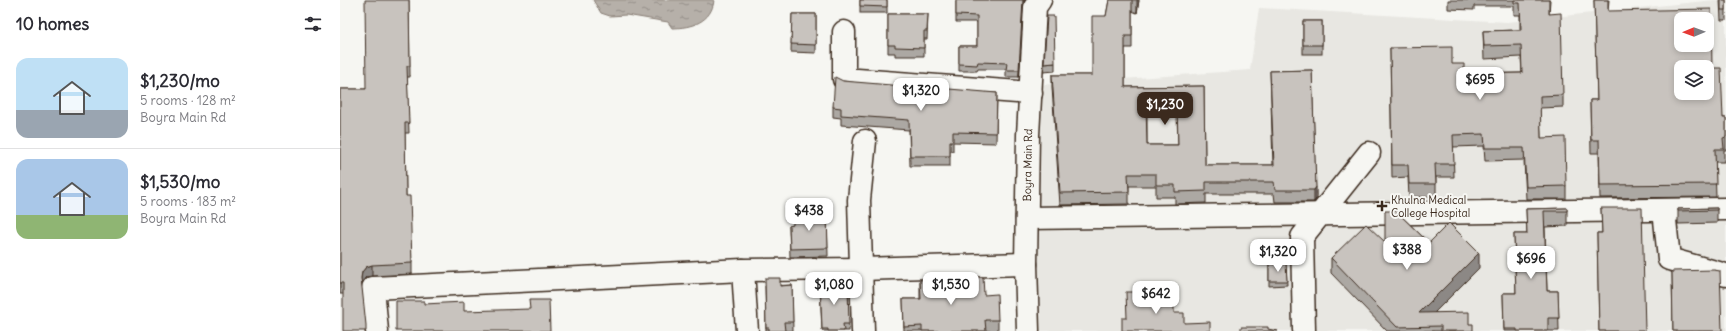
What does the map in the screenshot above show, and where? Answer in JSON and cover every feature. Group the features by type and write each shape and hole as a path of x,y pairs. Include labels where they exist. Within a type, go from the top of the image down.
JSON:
{"street":[{"name":"Boyra Main Rd","path":"1028,331 1026,264 1028,135 1035,7 1040,0"},
{"path":"844,32 844,79 1031,93"},
{"path":"863,331 859,200 865,141"},
{"path":"1304,330 1302,237 1369,153"},
{"path":"1027,218 1726,209"},
{"path":"1664,210 1669,259 1726,275"},
{"path":"377,331 373,288 744,270 862,269 1026,264"},
{"path":"744,270 747,331"}],"shaded area":[{"name":"Khulna Medical College Hospital","path":"1726,0 1726,331 1038,331 1038,85 1250,70 1259,8 1507,22"}],"water":[{"path":"593,0 714,0 712,8 705,19 686,27 672,28 668,22 626,15 610,16 601,13"}],"building":[{"path":"365,0 409,0 410,66 407,66 409,123 405,123 406,196 410,196 412,263 372,265 366,267 362,272 361,278 366,331 343,331 343,283 340,283 340,89 366,89"},
{"path":"860,0 887,0 887,7 860,6"},
{"path":"956,0 1023,0 1019,70 1006,70 1007,63 978,62 977,65 959,64 959,46 977,46 977,16 956,15"},
{"path":"1109,0 1132,0 1132,36 1125,36 1125,87 1204,86 1205,165 1274,165 1270,71 1312,70 1316,187 1314,190 1275,190 1274,182 1206,182 1206,191 1175,192 1175,185 1156,185 1156,174 1128,174 1129,192 1060,193 1052,75 1092,75 1092,16 1106,16","holes":["1146,103 1177,103 1178,145 1147,145"]},
{"path":"1514,0 1549,0 1549,14 1561,13 1563,95 1540,96 1541,138 1565,137 1566,186 1526,187 1524,148 1485,148 1484,134 1453,135 1454,164 1435,164 1436,184 1409,184 1408,165 1392,165 1390,48 1452,47 1452,64 1464,64 1464,74 1522,73 1521,45 1484,46 1483,31 1521,30 1520,3 1514,3"},
{"path":"1594,0 1608,0 1608,11 1711,9 1711,12 1674,12 1674,52 1712,52 1712,60 1674,60 1674,100 1714,100 1714,68 1721,68 1723,118 1726,118 1726,137 1723,138 1724,149 1715,149 1716,184 1600,185 1599,140 1591,140 1590,100 1597,100"},
{"path":"1721,0 1726,0 1726,10 1721,10"},
{"path":"792,14 816,14 816,45 791,44"},
{"path":"888,14 928,14 927,31 924,31 924,48 895,47 895,45 888,45"},
{"path":"1047,16 1054,16 1055,63 1044,64"},
{"path":"1303,21 1322,21 1322,45 1303,45"},
{"path":"835,77 843,81 903,86 902,89 949,89 997,93 996,133 953,132 953,141 950,141 950,156 910,156 909,120 841,115 841,108 833,107"},
{"path":"1567,208 1567,211 1544,211 1547,291 1558,291 1559,318 1548,318 1548,331 1517,331 1517,329 1504,329 1503,293 1516,293 1514,234 1527,234 1526,209"},
{"path":"1601,208 1642,208 1645,331 1599,331 1597,233 1602,233"},
{"path":"1717,208 1717,210 1678,211 1678,209"},
{"path":"1385,211 1398,211 1398,213 1429,243 1449,223 1479,253 1419,313 1469,312 1469,324 1473,324 1473,331 1441,331 1441,326 1397,327 1331,258 1366,224 1385,242"},
{"path":"827,215 828,248 790,249 789,226 793,225 793,216"},
{"path":"1269,264 1286,264 1287,281 1269,281"},
{"path":"1672,271 1720,271 1722,331 1673,331"},
{"path":"983,277 984,295 997,294 998,320 985,320 986,331 922,331 922,326 904,327 903,299 921,299 920,280"},
{"path":"765,278 780,278 780,286 792,285 793,322 784,322 785,331 769,331 769,328 766,328"},
{"path":"820,280 835,280 835,288 848,287 849,324 843,324 844,331 828,331 828,329 822,329"},
{"path":"1142,290 1156,290 1156,301 1174,300 1174,313 1184,313 1184,323 1210,322 1210,331 1122,331 1122,318 1127,318 1126,292 1142,292"},
{"path":"529,300 549,300 550,331 396,331 396,301 424,301 424,304 464,302 464,311 530,309"},
{"path":"1241,327 1268,327 1268,329 1278,331 1241,331"}],"place":[{"name":"Khulna Medical College Hospital","path":"1382,206"}]}
